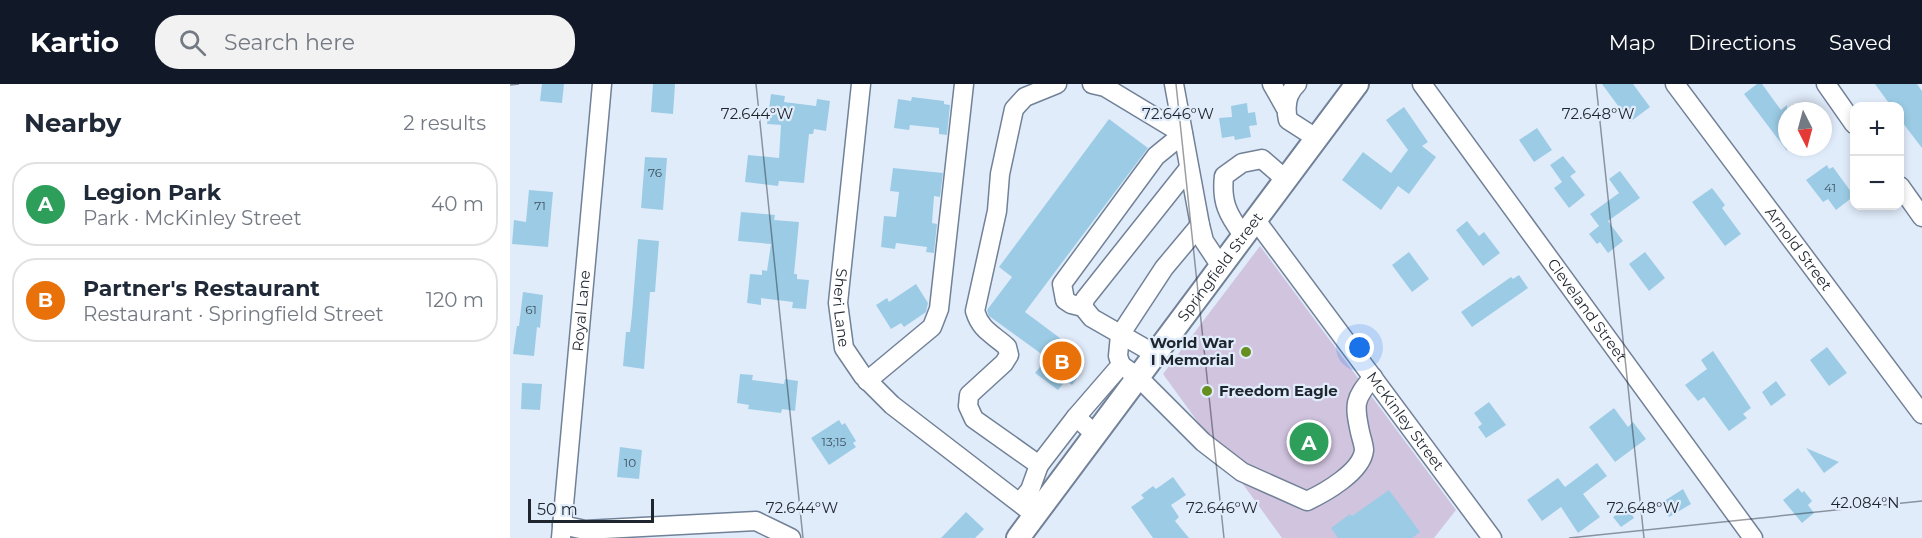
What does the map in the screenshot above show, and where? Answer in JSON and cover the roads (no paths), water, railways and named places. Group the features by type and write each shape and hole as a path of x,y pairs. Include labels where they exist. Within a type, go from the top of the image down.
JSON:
{"main road":[{"name":"Springfield Street","path":"1018,538 1028,508 1095,434 1129,371 1155,354 1357,84"}],"street":[{"name":"Royal Lane","path":"561,532 602,84"},
{"name":"Sheri Lane","path":"861,84 838,303 844,348 867,381 892,405 1028,508"},
{"path":"867,381 932,327 939,309 964,84"},
{"path":"1039,465 974,419 968,406 969,395 1004,363 1009,355 1007,347 987,333 977,319 975,311 997,211 1000,174 1014,109 1025,97 1057,84"},
{"path":"1092,84 1105,87 1183,134"},
{"path":"1174,84 1204,241 1220,265"},
{"path":"1272,84 1285,107 1288,120 1316,138"},
{"path":"1285,107 1297,84"},
{"name":"Cleveland Street","path":"1422,84 1753,538"},
{"name":"Arnold Street","path":"1675,84 1922,414"},
{"path":"1826,84 1850,118"},
{"path":"1155,354 1092,318 1083,307 1065,300 1062,284 1156,156 1183,134"},
{"name":"McKinley Street","path":"1285,179 1262,159 1242,164 1224,176 1222,192 1229,216 1249,227 1373,377 1492,538"},
{"path":"1083,307 1085,299 1189,168"},
{"path":"1904,193 1922,217"},
{"path":"1200,225 1164,268 1120,335 1118,356 1129,371 1203,442 1242,472 1307,501 1326,493 1356,468 1364,451 1355,408 1361,391 1373,377"},
{"path":"1028,508 1030,490 1039,465 1076,417 1129,371"},
{"path":"1076,417 1095,434"},
{"path":"561,532 756,521 791,538"}],"place":[{"name":"World War I Memorial","path":"1246,352"},
{"name":"Partner's Restaurant","path":"1062,361"},
{"name":"Freedom Eagle","path":"1207,391"},
{"name":"Legion Park","path":"1309,442"}]}
